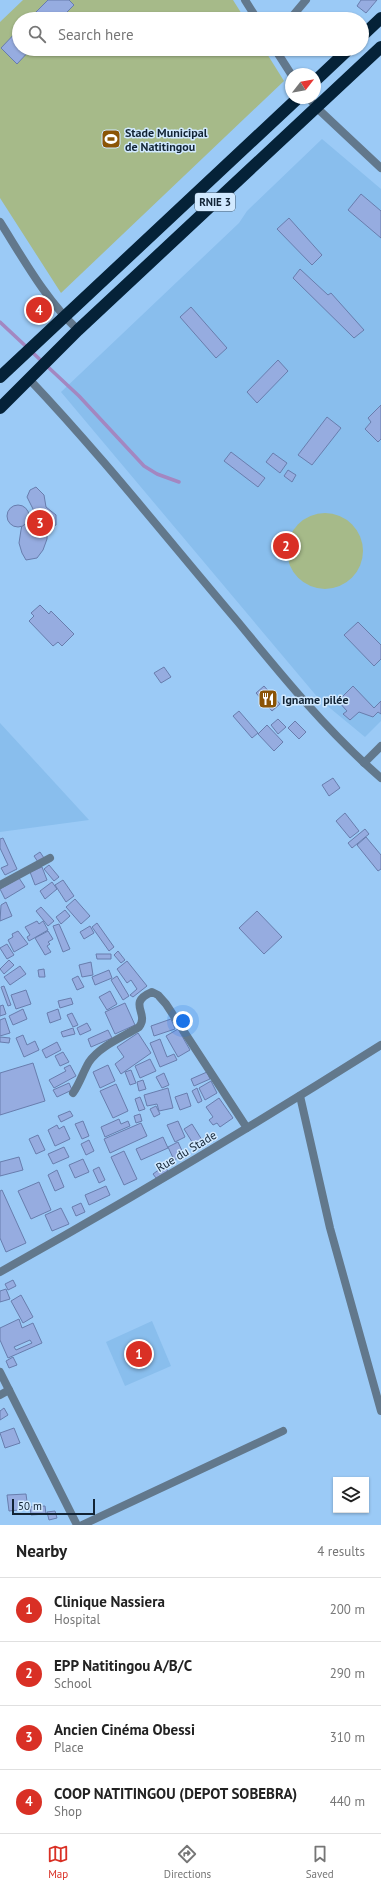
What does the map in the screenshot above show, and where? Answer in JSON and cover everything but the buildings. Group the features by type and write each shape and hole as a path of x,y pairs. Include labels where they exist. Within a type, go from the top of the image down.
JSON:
{"highway":[{"path":"369,29 381,18"},
{"name":"RNIE 3","path":"0,408 78,330 381,47"},
{"path":"321,76 342,56"},
{"name":"RNIE 3","path":"0,377 292,104"}],"street":[{"path":"245,0 253,12"},
{"path":"296,12 306,0"},
{"path":"279,56 287,68"},
{"path":"314,104 381,168"},
{"path":"0,222 40,285 64,316 78,330"},
{"path":"28,379 132,496 303,700 364,763 381,778"},
{"path":"364,763 381,746"},
{"path":"0,885 50,858"},
{"path":"73,1093 79,1085 90,1061 104,1048 139,1027 142,1023 139,1005 140,1000 143,996 152,992 158,995 166,1004 248,1128"},
{"name":"Rue du Stade","path":"0,1272 123,1203 300,1096 381,1044"},
{"path":"300,1096 330,1228 381,1410"},
{"path":"0,1372 77,1525"},
{"path":"0,1395 9,1390"},
{"path":"82,1525 283,1431"}],"shaded area":[{"path":"322,139 381,189 381,721 365,737 319,699 61,392 239,223 247,211"},
{"path":"0,723 89,820 0,832"},
{"path":"152,1321 171,1366 125,1386 106,1342"}],"green space":[{"name":"Stade Municipal de Natitingou","path":"23,0 233,0 241,12 12,12 12,56 268,56 284,81 61,293 0,198 0,22"},
{"path":"325,513 340,516 352,524 360,536 363,551 360,566 352,578 340,586 325,589 310,586 298,578 290,566 287,551 290,536 298,524 310,516"}],"waterway":[{"path":"0,322 79,396 144,466 157,474 179,482"}],"place":[{"name":"Stade Municipal de Natitingou","path":"111,139"},
{"name":"COOP NATITINGOU (DEPOT SOBEBRA)","path":"39,310"},
{"name":"Ancien Cinéma Obessi","path":"40,523"},
{"name":"EPP Natitingou A/B/C","path":"286,546"},
{"name":"Igname pilée","path":"268,699"},
{"name":"Clinique Nassiera","path":"139,1354"}]}
